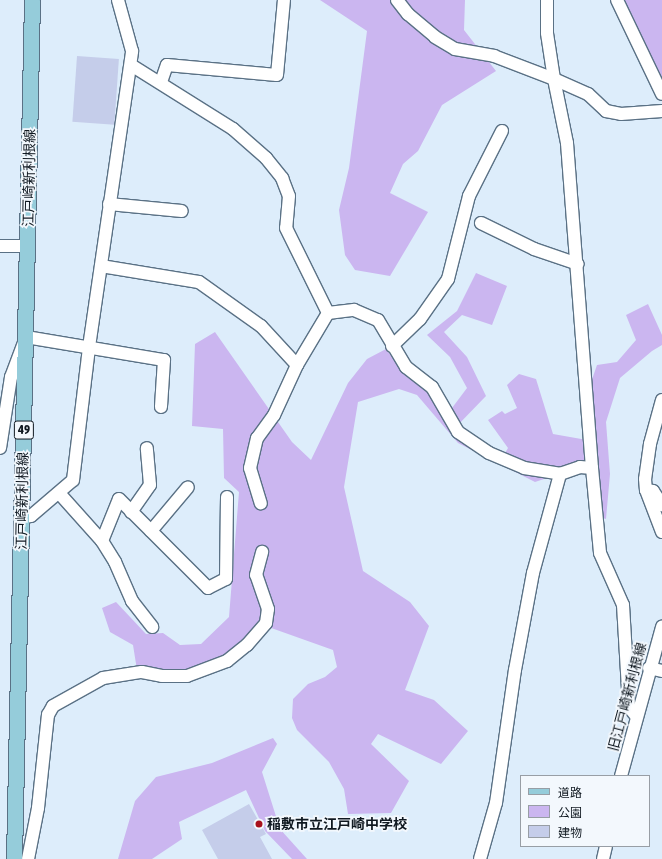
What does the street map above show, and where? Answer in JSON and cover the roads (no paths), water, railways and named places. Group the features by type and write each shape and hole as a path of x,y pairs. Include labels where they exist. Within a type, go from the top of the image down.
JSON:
{"main road":[{"name":"江戸崎新利根線","path":"14,859 32,0"}],"street":[{"path":"22,518 32,516 73,480 101,266 131,65 132,51 118,0"},
{"path":"161,82 167,65 277,75 284,0"},
{"path":"397,0 408,14 435,37 455,49 494,56 554,79 588,94 606,111 621,114 662,111"},
{"path":"547,0 547,33 554,79 567,143 578,264 592,468 600,552 623,605 629,707 636,716"},
{"path":"617,0 662,94"},
{"path":"131,65 161,82 233,129 266,158 282,178 289,196 286,228 328,313"},
{"path":"392,346 420,319 448,279 469,196 502,131"},
{"path":"110,204 182,211"},
{"path":"482,223 534,249 578,264"},
{"path":"0,246 27,246"},
{"path":"101,266 199,282 261,326 297,365"},
{"path":"328,313 354,310 378,320 392,346 406,366 432,387 458,432 489,453 524,468 560,474 580,467 592,468"},
{"path":"261,503 250,468 257,438 274,415 297,365 328,313"},
{"path":"0,448 11,377 26,337 164,360 161,407"},
{"path":"662,400 647,461 646,490 662,532"},
{"path":"131,512 150,485 147,448"},
{"path":"480,859 496,803 515,670 533,573 560,474"},
{"path":"151,531 188,487"},
{"path":"646,490 653,491 662,505"},
{"path":"59,493 102,541 115,562 132,601 152,627"},
{"path":"102,541 119,499 208,588 226,579 227,497"},
{"path":"28,859 38,808 48,715 53,706 103,678 142,672 162,676 187,676 227,661 247,645 266,623 268,609 256,575 262,552"},
{"name":"旧江戸崎新利根線","path":"621,775 636,716 662,627"},
{"path":"650,668 662,671"},
{"path":"603,859 606,847"}],"place":[{"name":"稲敷市立江戸崎中学校","path":"259,824"}]}
